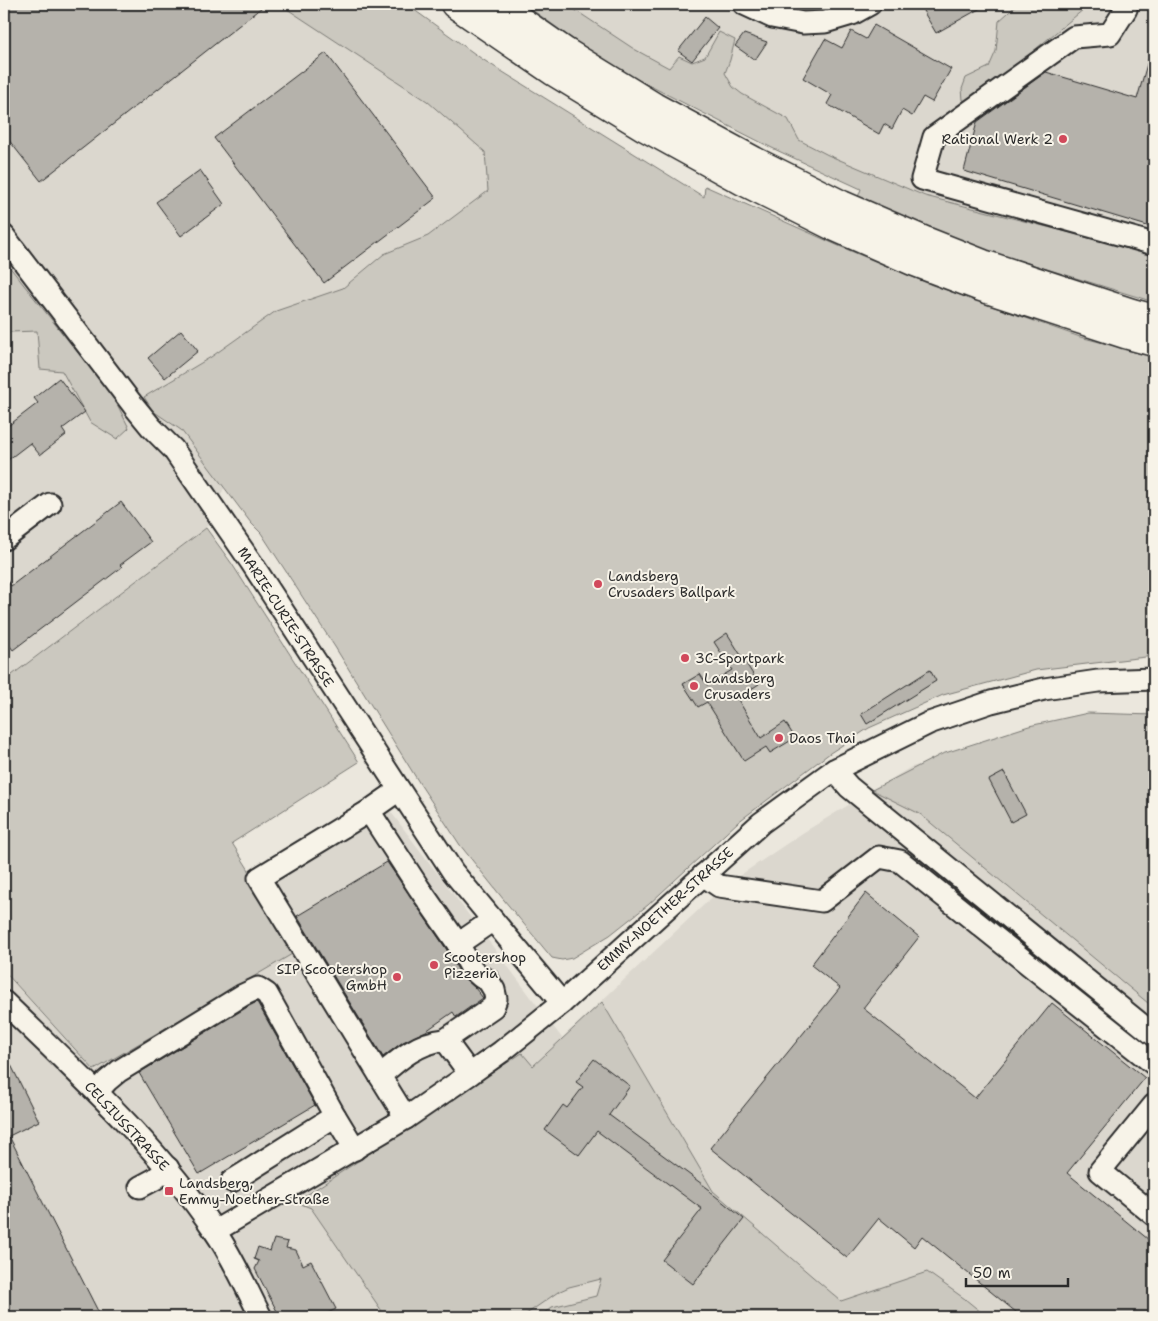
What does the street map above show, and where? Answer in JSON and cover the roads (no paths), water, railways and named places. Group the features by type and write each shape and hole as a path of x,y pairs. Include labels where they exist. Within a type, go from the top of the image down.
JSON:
{"highway":[{"path":"455,4 553,71 645,128 742,181 833,226 915,262 981,287 1154,342"},
{"path":"496,4 565,52 654,107 754,161 842,205 983,264 1154,319"}],"street":[{"path":"744,4 772,17 803,23 825,22 852,14 870,4"},
{"path":"1124,6 1110,34 1074,37 934,137 922,179 1154,244"},
{"name":"MARIE-CURIE-STRASSE","path":"4,236 133,405 151,427 173,448 251,562 453,872 562,1003"},
{"path":"4,539 50,504"},
{"name":"EMMY-NOETHER-STRASSE","path":"215,1231 406,1118 509,1046 562,1003 761,822 834,770 929,723 991,702 1044,690 1098,681 1154,679"},
{"path":"834,770 849,787 1154,1035"},
{"path":"399,790 369,811 259,878 406,1118"},
{"path":"369,811 472,968 481,977 488,980 494,990 496,999 493,1007 445,1040 434,1041 420,1046 399,1059 380,1076"},
{"path":"703,875 719,886 822,902 879,857 900,861 1154,1064"},
{"path":"458,944 493,920"},
{"path":"97,1092 119,1071 243,995 258,988 266,994 355,1149"},
{"name":"CELSIUSSTRASSE","path":"4,1002 97,1092 168,1168 215,1231 261,1317"},
{"path":"445,1040 470,1074"},
{"path":"1154,1105 1100,1171 1154,1215"},
{"path":"232,1181 335,1116"},
{"path":"140,1187 155,1179 168,1168"}],"place":[{"name":"Rational Werk 2","path":"1063,139"},
{"name":"Landsberg Crusaders Ballpark","path":"598,584"},
{"name":"3C-Sportpark","path":"685,658"},
{"name":"Landsberg Crusaders","path":"694,686"},
{"name":"Daos Thai","path":"779,738"},
{"name":"Scootershop Pizzeria","path":"434,965"},
{"name":"SIP Scootershop GmbH","path":"397,977"},
{"name":"Landsberg, Emmy-Noether-Straße","path":"169,1191"}]}
